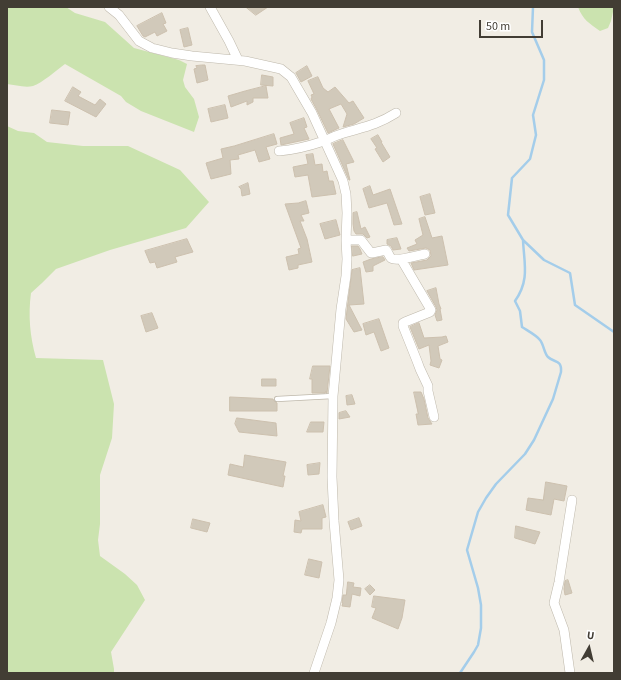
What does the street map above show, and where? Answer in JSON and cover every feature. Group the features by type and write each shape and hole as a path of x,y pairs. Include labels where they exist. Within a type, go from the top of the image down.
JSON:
{"street":[{"path":"109,7 119,15 139,41 152,48 192,56 238,60 261,64 281,70 291,77 312,113 343,181 347,207 346,240 348,259 341,310 333,396 332,477 339,580 337,598 331,623 314,673"},
{"path":"210,7 238,60"},
{"path":"279,151 299,149 343,133 363,129 385,120 396,113"},
{"path":"346,240 361,240 371,253 386,250 392,259 395,260 425,254"},
{"path":"401,259 430,308 430,312 403,323 403,326 428,386 434,417"},
{"path":"570,673 564,630 554,601 559,582 572,500"}],"lane":[{"path":"278,399 333,396"}],"green space":[{"path":"7,7 66,7 75,13 105,22 134,48 179,60 187,64 183,80 185,87 194,99 199,117 194,132 141,111 126,102 121,96 65,64 33,86 23,87 7,84"},
{"path":"578,7 614,7 608,28 600,31 584,18"},
{"path":"7,126 18,131 34,133 47,142 83,146 128,146 180,170 209,202 186,228 110,250 56,269 31,293 30,326 36,358 103,360 114,404 112,438 100,475 100,524 98,540 100,556 125,574 137,585 145,600 111,652 114,673 7,673"}],"building":[{"path":"246,7 268,7 256,15"},
{"path":"162,13 166,23 163,24 167,31 157,36 155,32 145,37 143,36 137,26"},
{"path":"188,28 192,45 184,47 180,30"},
{"path":"205,65 208,80 197,83 194,69 197,68 196,66"},
{"path":"307,66 312,76 301,82 296,73"},
{"path":"262,75 273,77 273,86 261,85"},
{"path":"318,77 323,88 328,92 335,87 349,103 353,101 364,118 354,124 343,127 347,114 341,104 329,109 339,128 328,133 311,99 311,95 314,94 308,81"},
{"path":"266,86 268,98 253,98 253,102 247,105 247,101 231,107 228,96"},
{"path":"73,87 81,92 78,96 95,105 100,99 106,104 96,117 65,101"},
{"path":"225,105 228,118 211,122 208,109"},
{"path":"52,110 70,112 68,125 50,123"},
{"path":"304,118 307,127 304,128 309,139 281,145 280,138 294,134 290,123"},
{"path":"274,134 277,144 266,147 270,159 259,162 255,150 238,155 239,159 230,160 231,174 211,179 206,163 223,158 221,149"},
{"path":"378,135 390,157 383,162 371,139"},
{"path":"343,140 354,162 346,164 350,180 333,144"},
{"path":"313,154 315,165 322,164 323,172 327,171 329,181 333,181 336,194 312,197 308,175 295,177 293,167 308,164 306,155"},
{"path":"248,183 250,194 242,196 241,189 239,187"},
{"path":"370,186 373,195 390,189 402,224 394,225 387,203 369,208 363,189"},
{"path":"430,194 435,213 425,215 420,197"},
{"path":"306,201 309,213 301,215 304,221 300,221 307,239 312,262 298,265 298,268 289,270 286,257 299,254 298,249 301,248 285,204"},
{"path":"357,212 361,229 365,227 370,237 367,238 363,234 356,234 354,231 353,213"},
{"path":"425,217 432,238 442,236 448,265 414,270 411,263 427,260 431,256 430,250 426,248 409,251 407,248 417,244 415,240 423,235 419,219"},
{"path":"336,220 340,235 325,239 320,224"},
{"path":"397,238 401,249 393,250 391,246 387,244 387,240"},
{"path":"187,239 193,252 175,257 177,262 157,268 155,262 150,263 145,251"},
{"path":"352,246 358,246 362,254 353,256"},
{"path":"383,257 385,260 373,266 373,271 366,272 363,262"},
{"path":"360,268 364,304 349,305 362,330 354,332 346,319 352,270"},
{"path":"436,288 442,320 437,321 435,315 437,310 436,307 427,291"},
{"path":"152,313 158,328 146,332 141,316"},
{"path":"379,319 389,348 381,351 374,332 366,335 363,324"},
{"path":"419,323 424,338 446,336 448,342 438,346 440,359 442,360 439,368 430,365 429,345 419,349 410,327"},
{"path":"313,366 330,366 327,393 326,391 325,393 312,393 312,379 310,379"},
{"path":"262,379 276,379 276,386 262,386"},
{"path":"414,392 421,392 428,418 432,424 418,425 416,414 418,414"},
{"path":"352,395 355,404 347,405 346,396"},
{"path":"230,397 273,399 277,403 277,411 230,411"},
{"path":"346,411 350,417 339,419 339,413"},
{"path":"237,418 276,423 277,436 239,432 235,424"},
{"path":"311,422 324,422 323,432 307,432"},
{"path":"245,455 286,462 283,476 285,476 283,487 228,475 230,464 243,467"},
{"path":"320,463 319,474 308,475 307,465"},
{"path":"546,482 567,486 564,501 554,499 551,515 526,510 528,498 543,500"},
{"path":"323,505 326,517 322,518 322,529 302,529 301,533 294,532 295,520 301,521 299,512"},
{"path":"359,518 362,526 351,530 348,522"},
{"path":"193,519 210,523 207,532 191,528"},
{"path":"516,526 540,532 535,544 515,538"},
{"path":"309,559 322,562 319,578 305,575"},
{"path":"568,580 572,593 565,595 565,581"},
{"path":"348,582 354,583 353,587 361,588 360,596 352,594 350,607 342,606 343,595 346,595"},
{"path":"370,585 375,590 370,595 365,589"},
{"path":"374,596 405,600 402,618 398,629 372,618 376,608 372,607"}],"waterway":[{"path":"533,7 532,32 544,60 544,80 533,115 536,135 530,159 512,178 508,215 523,240 544,260 570,273 575,305 614,332"},
{"path":"460,673 478,645 481,628 481,605 478,588 467,550 478,512 496,484 525,454 534,440 553,399 561,372 559,363 548,357 540,340 522,327 520,311 515,301 523,286 524,279 525,264 523,240"}]}
